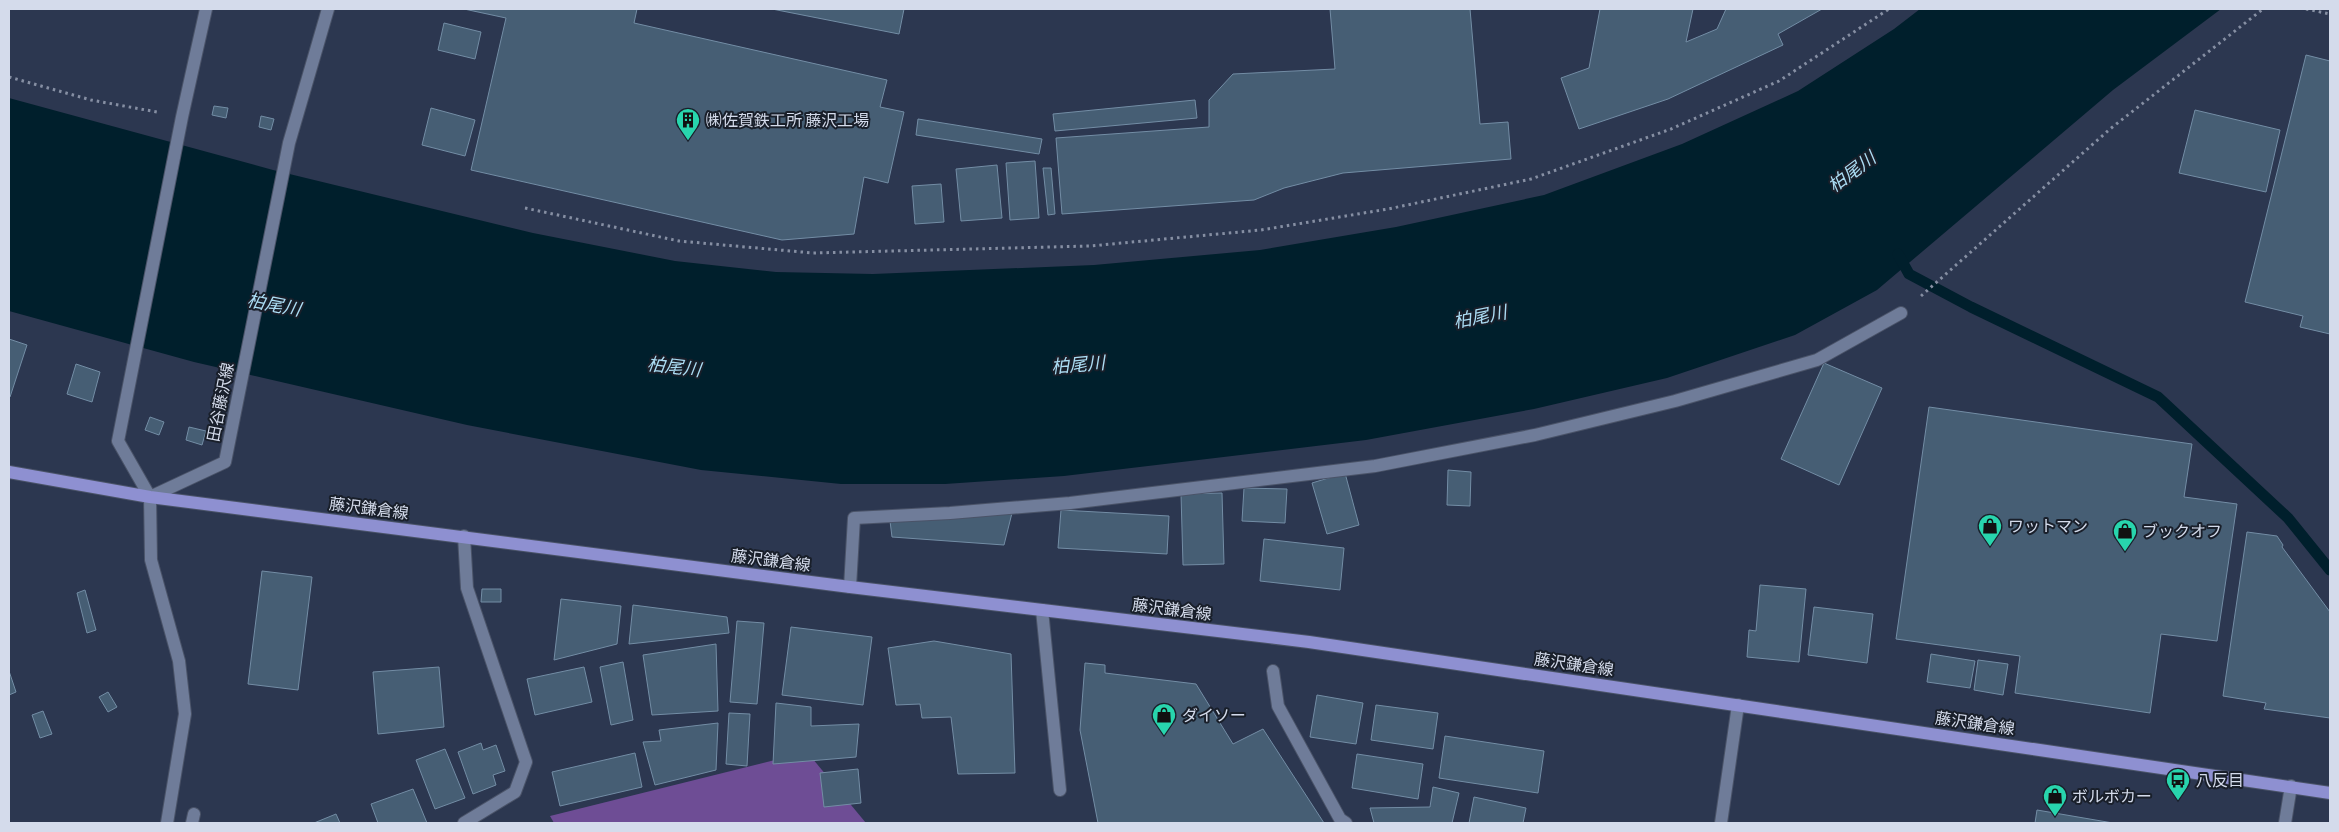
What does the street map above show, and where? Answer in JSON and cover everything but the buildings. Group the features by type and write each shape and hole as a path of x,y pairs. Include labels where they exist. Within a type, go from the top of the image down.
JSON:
{"main road":[{"path":"167,823 185,714 178,662 151,560 150,497 118,441 131,367 206,9"},
{"name":"田谷藤沢線","path":"150,497 225,462 289,143 328,9"},
{"path":"850,587 854,518 950,513 1070,503 1375,466 1535,435 1675,401 1817,360 1901,313"},
{"name":"藤沢鎌倉線","path":"9,472 150,497 850,587 1309,642 2330,793"},
{"path":"464,536 466,588 526,762 515,792 464,823"},
{"path":"1042,610 1060,790"},
{"path":"1273,671 1278,706 1340,819 1346,823"},
{"path":"1721,823 1738,705"},
{"path":"2285,823 2291,786"}],"path":[{"path":"525,208 678,241 813,253 1090,246 1261,230 1388,209 1531,179 1671,129 1780,81 1889,9"},
{"path":"1901,313 2110,129 2262,9"},
{"path":"2306,9 2330,14"},
{"path":"9,77 91,100 182,117"}],"shaded area":[{"path":"807,752 866,823 554,823 550,816"}],"water":[{"name":"柏尾川","path":"1920,9 2221,9 2113,90 1877,290 1795,335 1667,378 1534,409 1366,440 1064,476 945,484 841,484 701,470 467,425 194,362 9,311 9,98 273,170 533,233 675,261 776,272 873,274 1094,265 1260,250 1396,227 1544,195 1682,144 1798,91 1894,29"}],"waterway":[{"path":"1898,254 1909,274 1971,307 2158,397 2288,518 2330,570"}],"place":[{"name":"㈱佐賀鉄工所 藤沢工場","path":"688,141"},
{"name":"ワットマン","path":"1990,547"},
{"name":"ブックオフ","path":"2125,552"},
{"name":"ダイソー","path":"1164,736"},
{"name":"八反目","path":"2178,801"},
{"name":"ボルボカー","path":"2055,817"}]}
